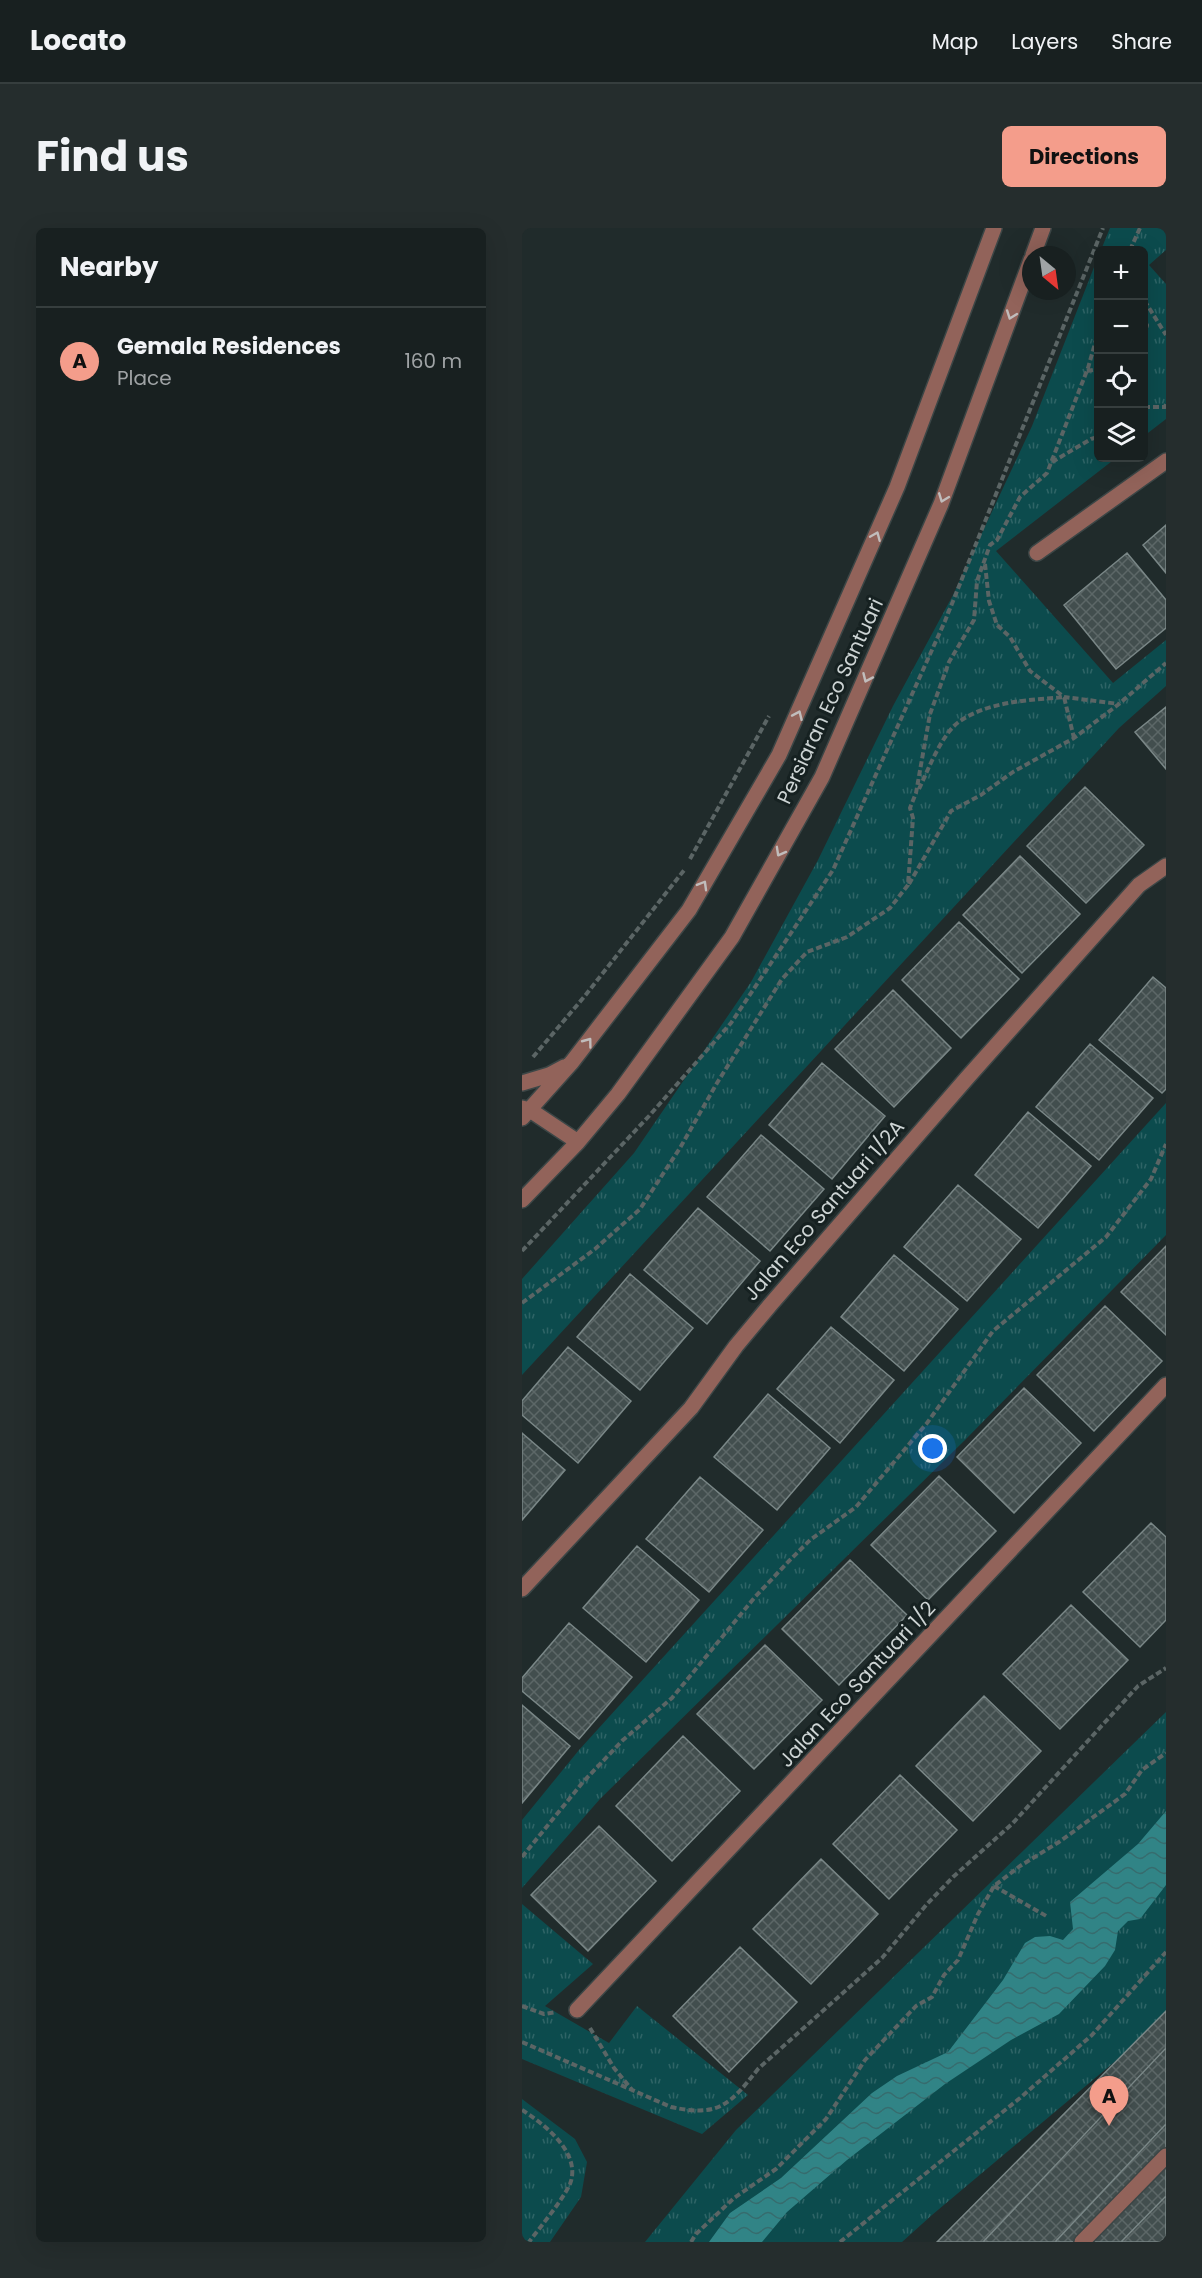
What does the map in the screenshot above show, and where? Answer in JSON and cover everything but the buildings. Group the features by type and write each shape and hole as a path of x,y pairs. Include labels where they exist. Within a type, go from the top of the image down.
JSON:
{"street":[{"name":"Persiaran Eco Santuari","path":"525,1112 572,1062 689,910 779,755 826,653 897,487 994,228"},
{"path":"1036,246 1043,228"},
{"name":"Persiaran Eco Santuari","path":"522,1200 578,1142 618,1094 732,937 822,777 940,504 1022,285"},
{"path":"1037,553 1166,461"},
{"name":"Jalan Eco Santuari 1/2A","path":"522,1589 691,1408 736,1346 771,1304 975,1069 1140,885 1166,866"},
{"path":"522,1083 549,1075 572,1062"},
{"path":"525,1112 578,1142"},
{"name":"Jalan Eco Santuari 1/2","path":"578,2010 1166,1385"},
{"path":"1082,2242 1166,2156"}],"path":[{"path":"1132,246 1140,228"},
{"path":"1148,306 1166,335"},
{"path":"916,793 930,714 949,662 974,620 977,581 990,544 997,540 1020,497 1047,473 1087,371 1094,347"},
{"path":"1087,371 1094,370"},
{"path":"1148,407 1165,407 1166,404"},
{"path":"1051,462 1094,437"},
{"path":"985,562 989,601 997,625 1010,637 1030,671 1064,697 1074,738"},
{"path":"522,1303 595,1250 640,1209 680,1148 717,1083 782,979 807,952 847,937 890,908 909,885 951,811 981,795 1013,772 1074,738 1119,704 1166,663"},
{"path":"909,885 913,818 910,808 944,739 958,722 982,711 1014,701 1064,697 1119,704"},
{"path":"529,1062 684,871 775,707"},
{"path":"522,1857 584,1782 623,1740 672,1698 755,1597 788,1562 810,1540 856,1507 927,1423 993,1331 1106,1237 1151,1179 1166,1144"},
{"path":"522,2042 671,2107 696,2112 718,2109 742,2090 758,2070 882,1958 927,1904 1012,1824 1138,1686 1166,1668"},
{"path":"691,2242 696,2234 734,2198 776,2169 826,2119 865,2060 916,2006 932,1996 944,1975 958,1960 978,1914 994,1886 1125,1794 1142,1770 1166,1754"},
{"path":"994,1886 1048,1917"},
{"path":"840,2242 1012,2104 1092,2035 1166,1953"},
{"path":"522,2006 544,2014 578,2010 602,2045 614,2068 634,2092"},
{"path":"522,2110 552,2133 569,2158 572,2173 569,2184 529,2242"}],"green space":[{"path":"1110,228 1166,228 1166,250 1149,265 1166,284 1166,419 1148,433 1148,246 1103,246"},
{"path":"1094,267 1094,462 1111,462 996,551 1113,683 1166,640 1166,686 1119,728 522,1375 522,1279 634,1153 751,982 818,860 893,706 953,595 1032,426"},
{"path":"1166,1103 1166,1235 965,1440 600,1799 522,1888 522,1820 579,1750"},
{"path":"1166,1712 1166,2013 1143,2038 902,2242 645,2242 736,2130"},
{"path":"522,1904 593,1964 545,2006 609,2043 637,2006 748,2095 702,2134 522,2059"},
{"path":"522,2099 575,2139 587,2162 581,2197 550,2242 522,2242"}],"water":[{"path":"1166,1811 1166,1885 1140,1919 1128,1921 1118,1931 1115,1950 1105,1966 1059,2014 1011,2040 945,2084 847,2160 787,2212 762,2242 709,2242 730,2213 781,2178 872,2093 897,2076 948,2052 1003,1980 1025,1943 1035,1937 1050,1936 1063,1940 1073,1929 1070,1902 1138,1844"}],"place":[{"name":"Gemala Residences","path":"1109,2126"}]}
